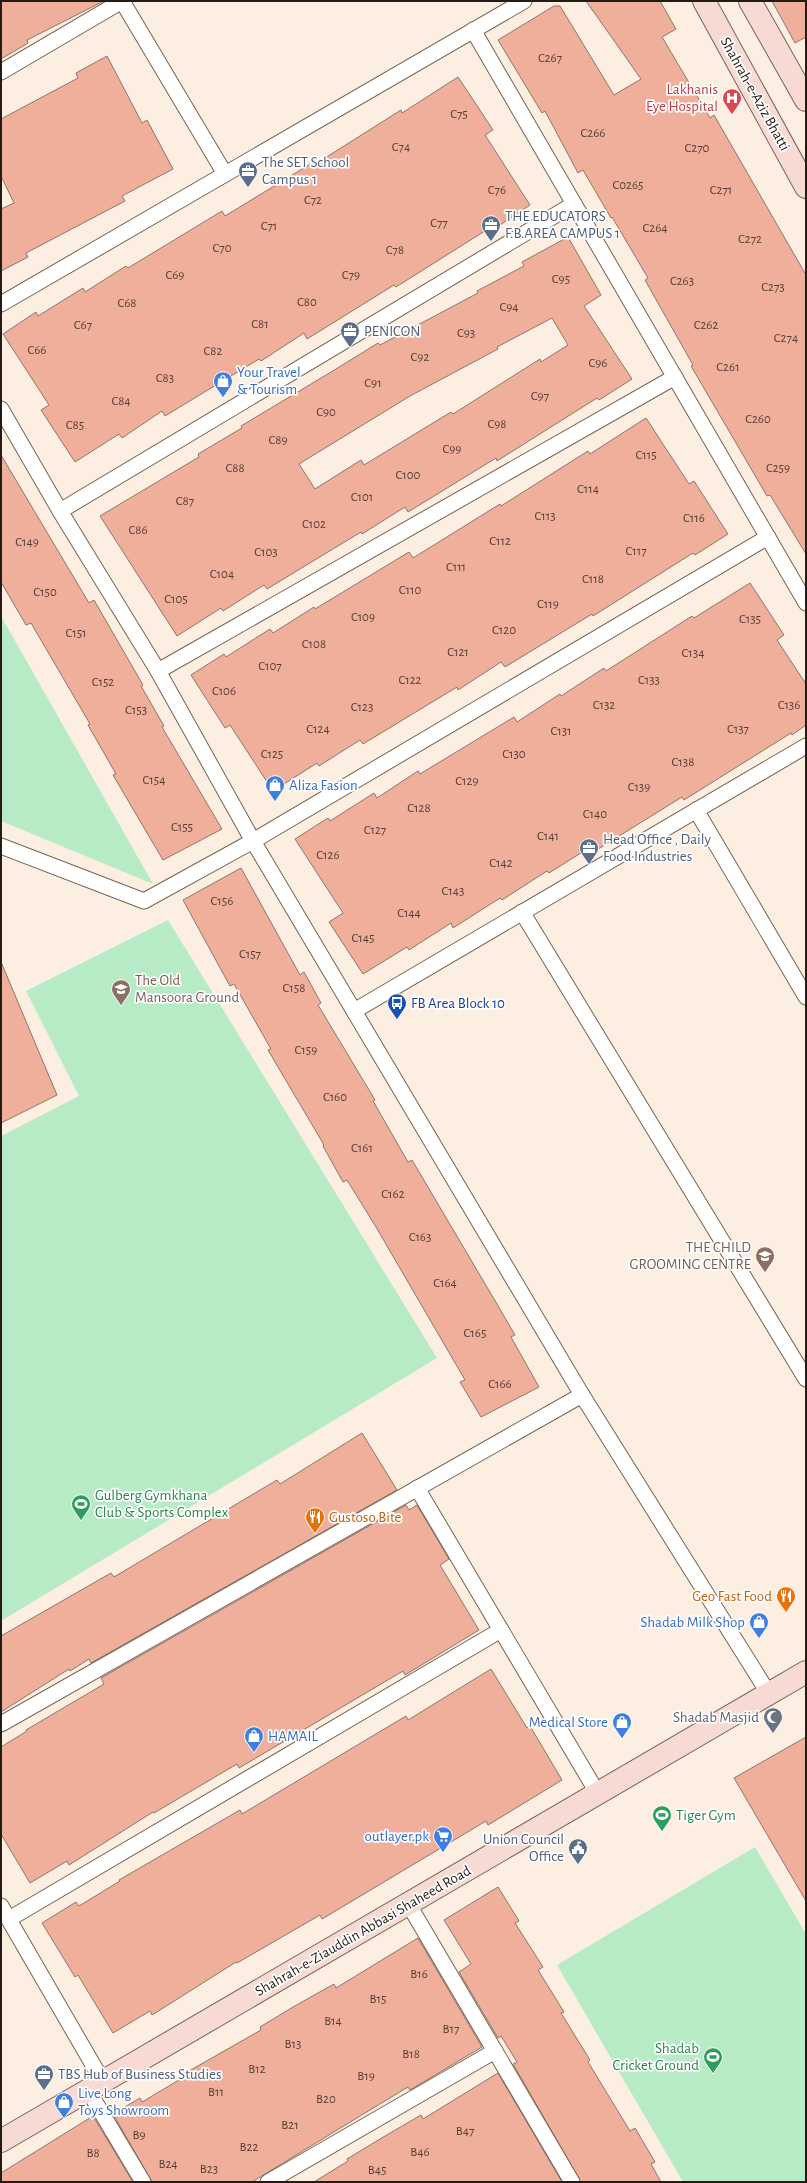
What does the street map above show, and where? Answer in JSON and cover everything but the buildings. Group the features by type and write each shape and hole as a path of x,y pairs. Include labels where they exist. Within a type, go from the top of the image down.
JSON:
{"street":[{"path":"1,72 122,1 225,174"},
{"path":"1,304 524,1"},
{"name":"Shahrah-e-Aziz Bhatti","path":"704,1 806,187"},
{"path":"750,1 806,100"},
{"path":"473,30 806,603"},
{"path":"60,511 574,204"},
{"path":"158,671 675,377"},
{"path":"1,409 60,511 158,671 253,841 582,1395 769,1694"},
{"path":"1,846 144,901 253,841 768,537"},
{"path":"354,1011 806,746"},
{"path":"696,810 806,997"},
{"path":"522,912 806,1379"},
{"path":"1,1724 582,1395"},
{"path":"418,1488 598,1794"},
{"path":"9,1920 501,1630"},
{"name":"Shahrah-e-Ziauddin Abbasi Shaheed Road","path":"1,2141 409,1905 806,1672"},
{"path":"409,1905 572,2182"},
{"path":"1,1906 96,2086 143,2182"},
{"path":"268,2182 495,2051"}],"green space":[{"path":"1,616 153,884 1,821"},
{"path":"168,920 437,1358 1,1621 1,1136 79,1096 26,991"},
{"name":"Shadab Cricket Ground","path":"755,1847 806,1934 806,2182 683,2182 557,1965"}],"place":[{"name":"Lakhanis Eye Hospital","path":"732,115"},
{"name":"The SET School Campus 1","path":"248,188"},
{"name":"THE EDUCATORS F.B.AREA CAMPUS 1","path":"491,242"},
{"name":"PENICON","path":"350,348"},
{"name":"Your Travel & Tourism","path":"223,398"},
{"name":"Aliza Fasion","path":"275,802"},
{"name":"Head Office , Daily Food Industries","path":"589,865"},
{"name":"The Old Mansoora Ground","path":"121,1006"},
{"name":"FB Area Block 10","path":"397,1020"},
{"name":"THE CHILD GROOMING CENTRE","path":"765,1273"},
{"name":"Gulberg Gymkhana Club & Sports Complex","path":"81,1521"},
{"name":"Gustoso Bite","path":"315,1534"},
{"name":"Geo Fast Food","path":"786,1613"},
{"name":"Shadab Milk Shop","path":"759,1639"},
{"name":"Shadab Masjid","path":"773,1734"},
{"name":"Medical Store","path":"622,1739"},
{"name":"HAMAIL","path":"254,1753"},
{"name":"Tiger Gym","path":"662,1832"},
{"name":"outlayer.pk","path":"443,1853"},
{"name":"Union Council Office","path":"578,1865"},
{"name":"Shadab Cricket Ground","path":"713,2074"},
{"name":"TBS Hub of Business Studies","path":"44,2091"},
{"name":"Live Long Toys Showroom","path":"64,2119"}]}
